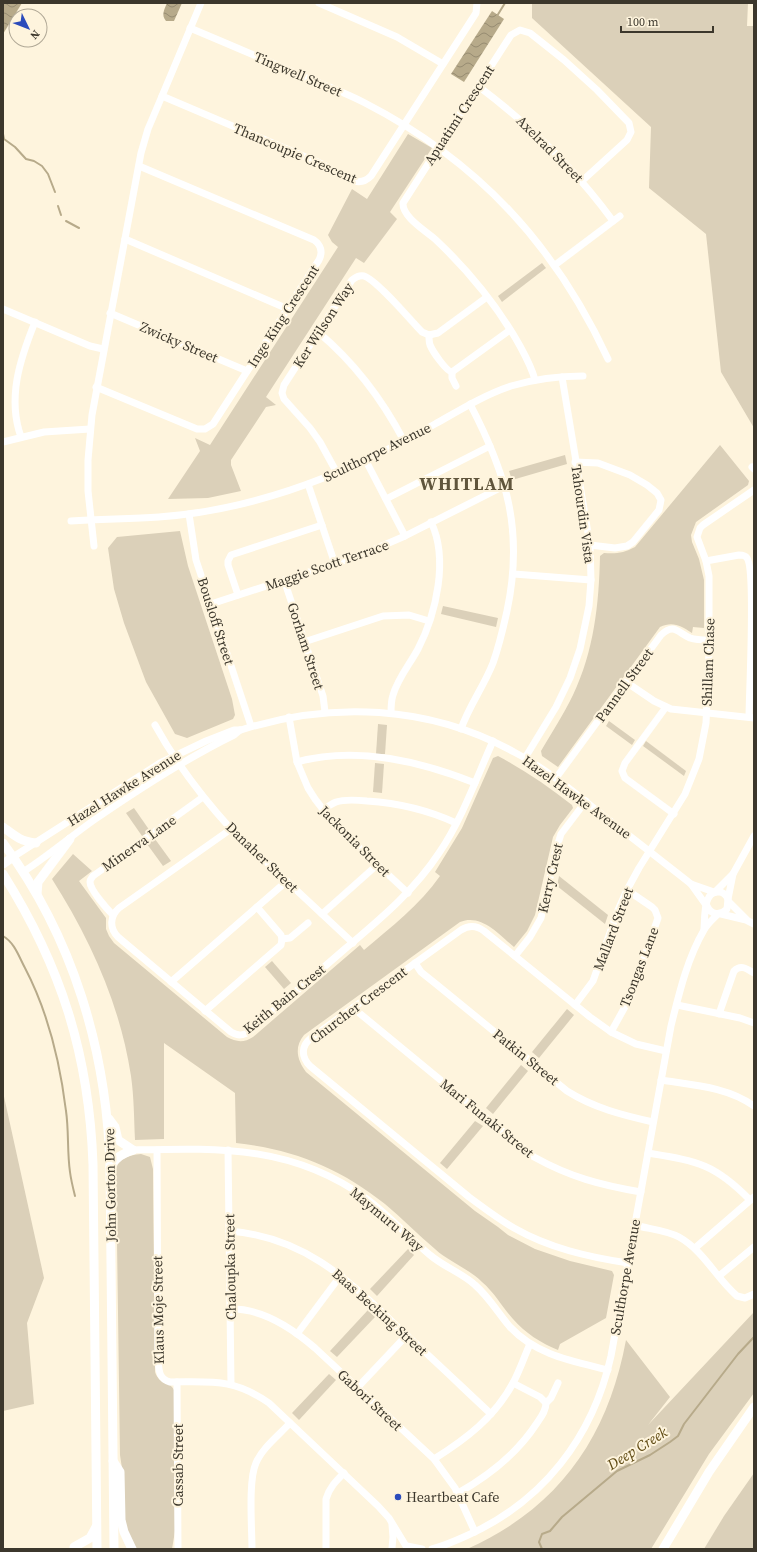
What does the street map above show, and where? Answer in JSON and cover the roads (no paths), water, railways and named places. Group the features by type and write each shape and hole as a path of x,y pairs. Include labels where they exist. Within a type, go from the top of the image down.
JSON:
{"main road":[{"path":"3,827 24,842 36,843"},
{"path":"37,894 38,882 70,839"},
{"name":"John Gorton Drive","path":"3,844 37,894 69,961 84,1002 97,1051 104,1087 108,1118 110,1167 114,1549"},
{"path":"3,864 13,857"},
{"path":"8,882 23,872"},
{"name":"John Gorton Drive","path":"3,874 38,937 55,974 66,1003 78,1046 86,1088 93,1164 97,1549"},
{"path":"108,1118 115,1127 118,1140 133,1150"},
{"path":"110,1167 118,1156 133,1150"},
{"path":"662,1549 709,1472 754,1407"},
{"path":"112,1459 120,1472 121,1520 124,1532 132,1549"},
{"path":"74,1547 90,1538 96,1526"}],"street":[{"path":"94,546 88,491 90,429 96,387 110,313 139,166 148,129 201,3"},
{"path":"319,3 397,37 443,64"},
{"name":"Thancoupie Crescent","path":"162,96 322,164 354,181 364,181 369,178 476,13 477,3"},
{"name":"Tingwell Street","path":"190,28 357,99 404,125 438,147 471,173 501,201 529,232 555,265 579,303 608,359"},
{"name":"Apuatimi Crescent","path":"535,380 530,366 510,330 487,296 437,241 407,216 404,210 404,200 511,35 522,30 530,33 564,60 597,90 629,123 630,134 627,140 582,181"},
{"name":"Axelrad Street","path":"478,86 515,115 550,146 582,181 614,221"},
{"name":"Inge King Crescent","path":"96,387 196,429 203,430 212,425 320,258 321,250 317,242 139,166"},
{"path":"555,265 620,216"},
{"path":"125,239 288,308"},
{"name":"Ker Wilson Way","path":"337,473 320,442 286,401 282,394 284,385 352,280 362,276 367,278 388,296 422,332 430,335"},
{"path":"487,296 438,333 430,335 430,346 446,370 455,372 510,330"},
{"path":"3,309 93,347 103,349"},
{"name":"Zwicky Street","path":"110,313 247,371"},
{"path":"21,437 17,426 15,393 16,380 22,355 34,322"},
{"path":"318,332 339,351 367,382 391,416 404,441"},
{"path":"452,372 452,378 456,386"},
{"name":"Sculthorpe Avenue","path":"71,521 161,517 189,514 248,502 308,484 337,473 404,441 470,404 498,391 535,380 562,376 583,376"},
{"name":"Tahourdin Vista","path":"525,758 562,695 575,665 586,628 591,580 590,544 575,462 562,376"},
{"path":"461,729 465,717 492,664 505,622 514,574 513,535 510,512 504,486 498,465 470,404"},
{"path":"3,442 21,437 67,430 90,429"},
{"path":"386,499 490,446"},
{"path":"366,460 405,536"},
{"path":"575,462 598,464 630,475 657,493 661,500 659,510 633,542 626,546 615,548 590,544"},
{"path":"308,484 335,564"},
{"name":"Maggie Scott Terrace","path":"211,604 361,556 405,536 504,486"},
{"name":"Shillam Chase","path":"649,851 674,814 685,794 699,759 704,737 707,713 710,592 706,561 697,537 700,528 754,490"},
{"name":"Bousloff Street","path":"189,514 196,560 251,726"},
{"path":"391,713 393,695 396,687 418,648 429,621 436,594 440,560 438,538 431,522"},
{"path":"238,595 228,565 231,555 322,525"},
{"path":"626,682 654,701 666,707 683,711 751,718 752,585 748,560 743,555 739,555 706,561"},
{"path":"514,574 591,580"},
{"name":"Gorham Street","path":"284,580 323,696 325,712"},
{"path":"304,642 384,616 409,615 429,621"},
{"name":"Pannell Street","path":"556,778 661,634 666,630 676,630 692,638 709,640"},
{"path":"666,707 625,763 622,771 625,778 674,814"},
{"name":"Hazel Hawke Avenue","path":"23,872 94,820 179,765 234,735 240,730 289,717 325,712 359,711 391,713 421,718 461,729 493,741 525,758 556,778 691,884 706,906"},
{"name":"Jackonia Street","path":"289,717 297,762 308,788 335,825 408,893"},
{"name":"Danaher Street","path":"155,725 173,756 203,798 231,828 286,881 353,942"},
{"name":"Hazel Hawke Avenue","path":"13,857 173,756 226,733 234,730 240,730"},
{"name":"Keith Bain Crest","path":"113,915 111,924 115,935 234,1034 246,1034 408,893 440,852 456,823 493,741"},
{"path":"297,762 316,758 337,757 382,758 424,765 475,783"},
{"name":"Minerva Lane","path":"113,915 106,908 91,886 90,880 93,876 203,798"},
{"path":"323,810 334,803 342,801 378,802 415,808 456,823"},
{"name":"Kerry Crest","path":"515,956 530,937 541,918 561,834 586,801"},
{"path":"113,915 119,908 231,828"},
{"path":"751,923 711,912 706,906 708,896 733,874 754,836"},
{"name":"Mallard Street","path":"576,1006 593,981 618,910 627,890 649,851"},
{"path":"322,914 377,865"},
{"path":"720,914 727,909 733,874"},
{"path":"171,982 286,881"},
{"name":"Hazel Hawke Avenue","path":"691,884 714,892"},
{"name":"Tsongas Lane","path":"611,1032 631,996 658,918 652,906 627,890"},
{"path":"714,892 724,894 728,901 751,923"},
{"name":"Sculthorpe Avenue","path":"432,1549 475,1532 497,1520 519,1505 542,1485 558,1467 575,1443 591,1415 602,1391 608,1370 666,1050 676,1005 692,957 704,928 706,906"},
{"path":"205,1011 279,948 282,942 278,931 257,907"},
{"name":"Sculthorpe Avenue","path":"704,928 720,914"},
{"path":"282,939 290,938 308,923"},
{"name":"Churcher Crescent","path":"628,1263 559,1248 536,1239 505,1222 464,1193 310,1066 304,1059 303,1053 307,1042 461,930 469,926 480,928 576,1006 611,1032 636,1044 666,1050"},
{"name":"Patkin Street","path":"415,963 421,972 567,1091 600,1108 653,1122"},
{"path":"719,1014 734,971 737,968 744,967 754,973"},
{"path":"676,1005 740,1018 754,1023"},
{"name":"Mari Funaki Street","path":"354,1007 364,1017 534,1157 557,1169 591,1182 640,1192"},
{"path":"661,1080 722,1091 754,1106"},
{"name":"Maymuru Way","path":"133,1150 228,1150 272,1156 294,1162 327,1175 358,1192 377,1207 430,1255 474,1284 488,1298 510,1327 530,1344 547,1353 566,1360 608,1370"},
{"name":"Klaus Moje Street","path":"157,1150 159,1372 161,1376 165,1380 177,1382 218,1382 231,1384 258,1395 269,1403 378,1506 392,1522 407,1547"},
{"name":"Chaloupka Street","path":"228,1150 231,1384"},
{"path":"648,1153 707,1166 721,1174 752,1199 695,1248"},
{"path":"634,1225 672,1234 695,1248 737,1296 745,1298 754,1294"},
{"name":"Baas Becking Street","path":"229,1231 245,1232 285,1244 312,1257 341,1275 491,1414"},
{"path":"719,1276 754,1247"},
{"path":"297,1334 341,1275"},
{"name":"Gabori Street","path":"230,1309 242,1309 260,1314 278,1322 315,1348 434,1459 458,1492 475,1532"},
{"path":"357,1388 407,1335"},
{"path":"434,1459 465,1438 491,1414 513,1383 530,1344"},
{"name":"Cassab Street","path":"177,1382 178,1549"},
{"path":"513,1383 540,1397 546,1403"},
{"path":"458,1492 490,1474 514,1453 534,1428 545,1411 546,1403 551,1398 558,1384"},
{"path":"252,1549 252,1478 254,1468 258,1458 264,1450 290,1423"},
{"path":"326,1549 326,1499 330,1488 344,1474"},
{"path":"391,1549 393,1537 392,1522"},
{"path":"391,1549 400,1544 407,1547 422,1549"}],"water":[{"path":"3,3 22,3 19,8 8,8 8,26 3,34"},
{"path":"167,3 182,3 174,21 166,21 164,17"},
{"path":"492,11 504,19 464,82 451,74"}],"waterway":[{"path":"497,16 505,3"},
{"path":"3,134 4,139 15,147 26,159 34,161 42,166 48,174 55,192"},
{"path":"58,206 61,215"},
{"path":"66,221 79,228"},
{"path":"3,936 11,942 16,950 33,985 52,1038 60,1074 67,1119 69,1164 75,1196"},
{"name":"Deep Creek","path":"542,1549 539,1542 542,1534 550,1531 562,1517 617,1471 650,1455 678,1436 684,1424 738,1354 754,1337"}],"place":[{"name":"Heartbeat Cafe","path":"398,1497"}],"district":[{"name":"WHITLAM","path":"467,483"}]}
